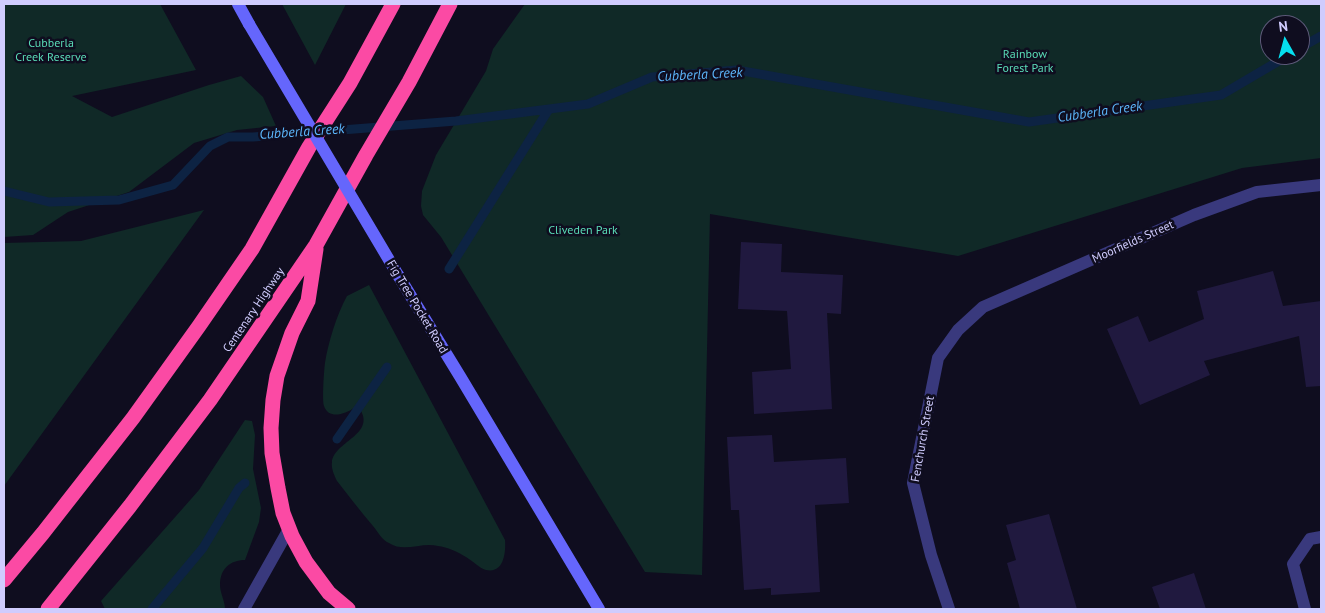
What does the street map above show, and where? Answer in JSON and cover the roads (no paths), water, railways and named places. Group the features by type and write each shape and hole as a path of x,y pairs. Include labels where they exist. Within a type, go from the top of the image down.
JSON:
{"highway":[{"path":"4,580 133,418 252,249 309,147 350,83 393,4"},
{"name":"Centenary Highway","path":"48,609 130,506 210,400 316,245 409,82 450,4"},
{"path":"316,245 308,300 292,333 277,376 271,428 272,453 283,513 289,529 306,562 329,593 348,609"}],"main road":[{"name":"Fig Tree Pocket Road","path":"238,4 598,609"}],"street":[{"name":"Moorfields Street","path":"958,330 983,307 1194,216 1257,192 1321,185"},
{"name":"Fenchurch Street","path":"949,609 931,555 913,482 938,358 958,330"},
{"path":"244,609 289,529"},
{"path":"1305,609 1293,564 1310,539 1321,537"}],"waterway":[{"name":"Cubberla Creek","path":"1310,42 1321,36"},
{"name":"Cubberla Creek","path":"4,191 49,202 119,200 173,185 210,146 228,137 253,137 456,121 588,104 652,77 737,70 1029,122 1221,95 1272,65"},
{"path":"449,269 549,109"},
{"path":"337,439 387,367"},
{"path":"152,609 203,548 239,488 245,483"}],"park label":[{"name":"Cubberla Creek Reserve","path":"51,51"},
{"name":"Rainbow Forest Park","path":"1025,62"},
{"name":"Cliveden Park","path":"583,231"}]}
